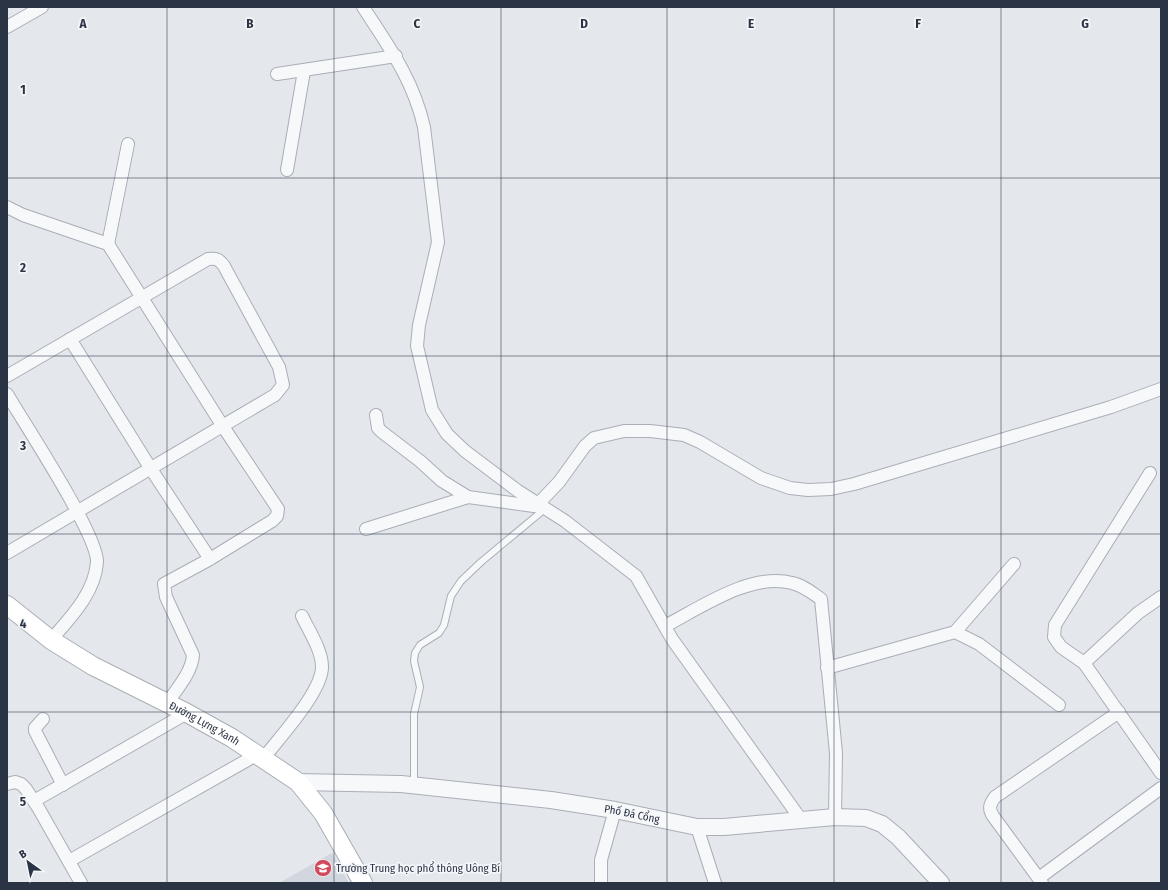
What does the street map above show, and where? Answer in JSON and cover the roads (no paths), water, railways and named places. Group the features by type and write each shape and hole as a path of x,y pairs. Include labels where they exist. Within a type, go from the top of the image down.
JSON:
{"main road":[{"name":"Đường Lựng Xanh","path":"9,611 51,640 93,666 187,713 298,782 323,813 363,883"}],"street":[{"path":"7,27 42,7"},
{"path":"363,7 396,56 420,109 424,127 427,164 437,230 436,257 419,325 417,346 432,410 447,434 465,451 518,491 566,521 636,576 643,585 665,626 802,821"},
{"path":"277,74 304,72 396,56"},
{"path":"286,170 304,72"},
{"path":"108,244 128,144"},
{"path":"7,207 23,215 108,244 143,297 222,425 278,509 277,516 272,521 210,559 164,584 166,597 193,655 186,675 167,703"},
{"path":"7,376 208,259 214,258 220,260 224,266 279,367 283,385 275,394 151,469 7,553"},
{"path":"70,339 151,469 210,559"},
{"path":"542,506 585,446 594,438 603,434 624,431 650,431 684,435 700,442 748,471 777,485 808,490 854,484 1048,426 1161,389"},
{"path":"7,394 77,511 95,551 97,562 94,576 82,601 51,640"},
{"path":"376,415 378,428 382,432 420,461 442,481 468,498"},
{"path":"1150,473 1055,625 1054,637 1061,647 1084,663 1161,773"},
{"path":"366,529 468,498 542,506"},
{"path":"827,668 955,632 1014,564"},
{"path":"665,626 716,599 751,584 767,581 792,583 802,586 821,599 836,753 835,818"},
{"path":"1084,663 1138,613 1161,596"},
{"path":"69,861 260,757 313,693 321,678 322,666 318,651 302,616"},
{"path":"955,632 979,644 1059,705"},
{"path":"1119,712 995,797 990,808 993,816 1040,881 1161,788"},
{"path":"34,801 187,713"},
{"path":"43,719 35,728 35,731 63,785"},
{"path":"7,784 15,782 20,784 34,801 81,883"},
{"name":"Phố Đá Cổng","path":"298,782 414,785 551,800 615,810 697,827 835,818 860,818 882,824 898,837 941,883"},
{"path":"601,883 601,860 615,810"},
{"path":"697,827 715,883"}],"lane":[{"path":"414,785 414,714 420,687 414,661 415,652 420,645 438,633 444,625 451,596 461,581 542,506"}],"place":[{"name":"Trường Trung học phổ thông Uông Bí","path":"323,868"}]}
